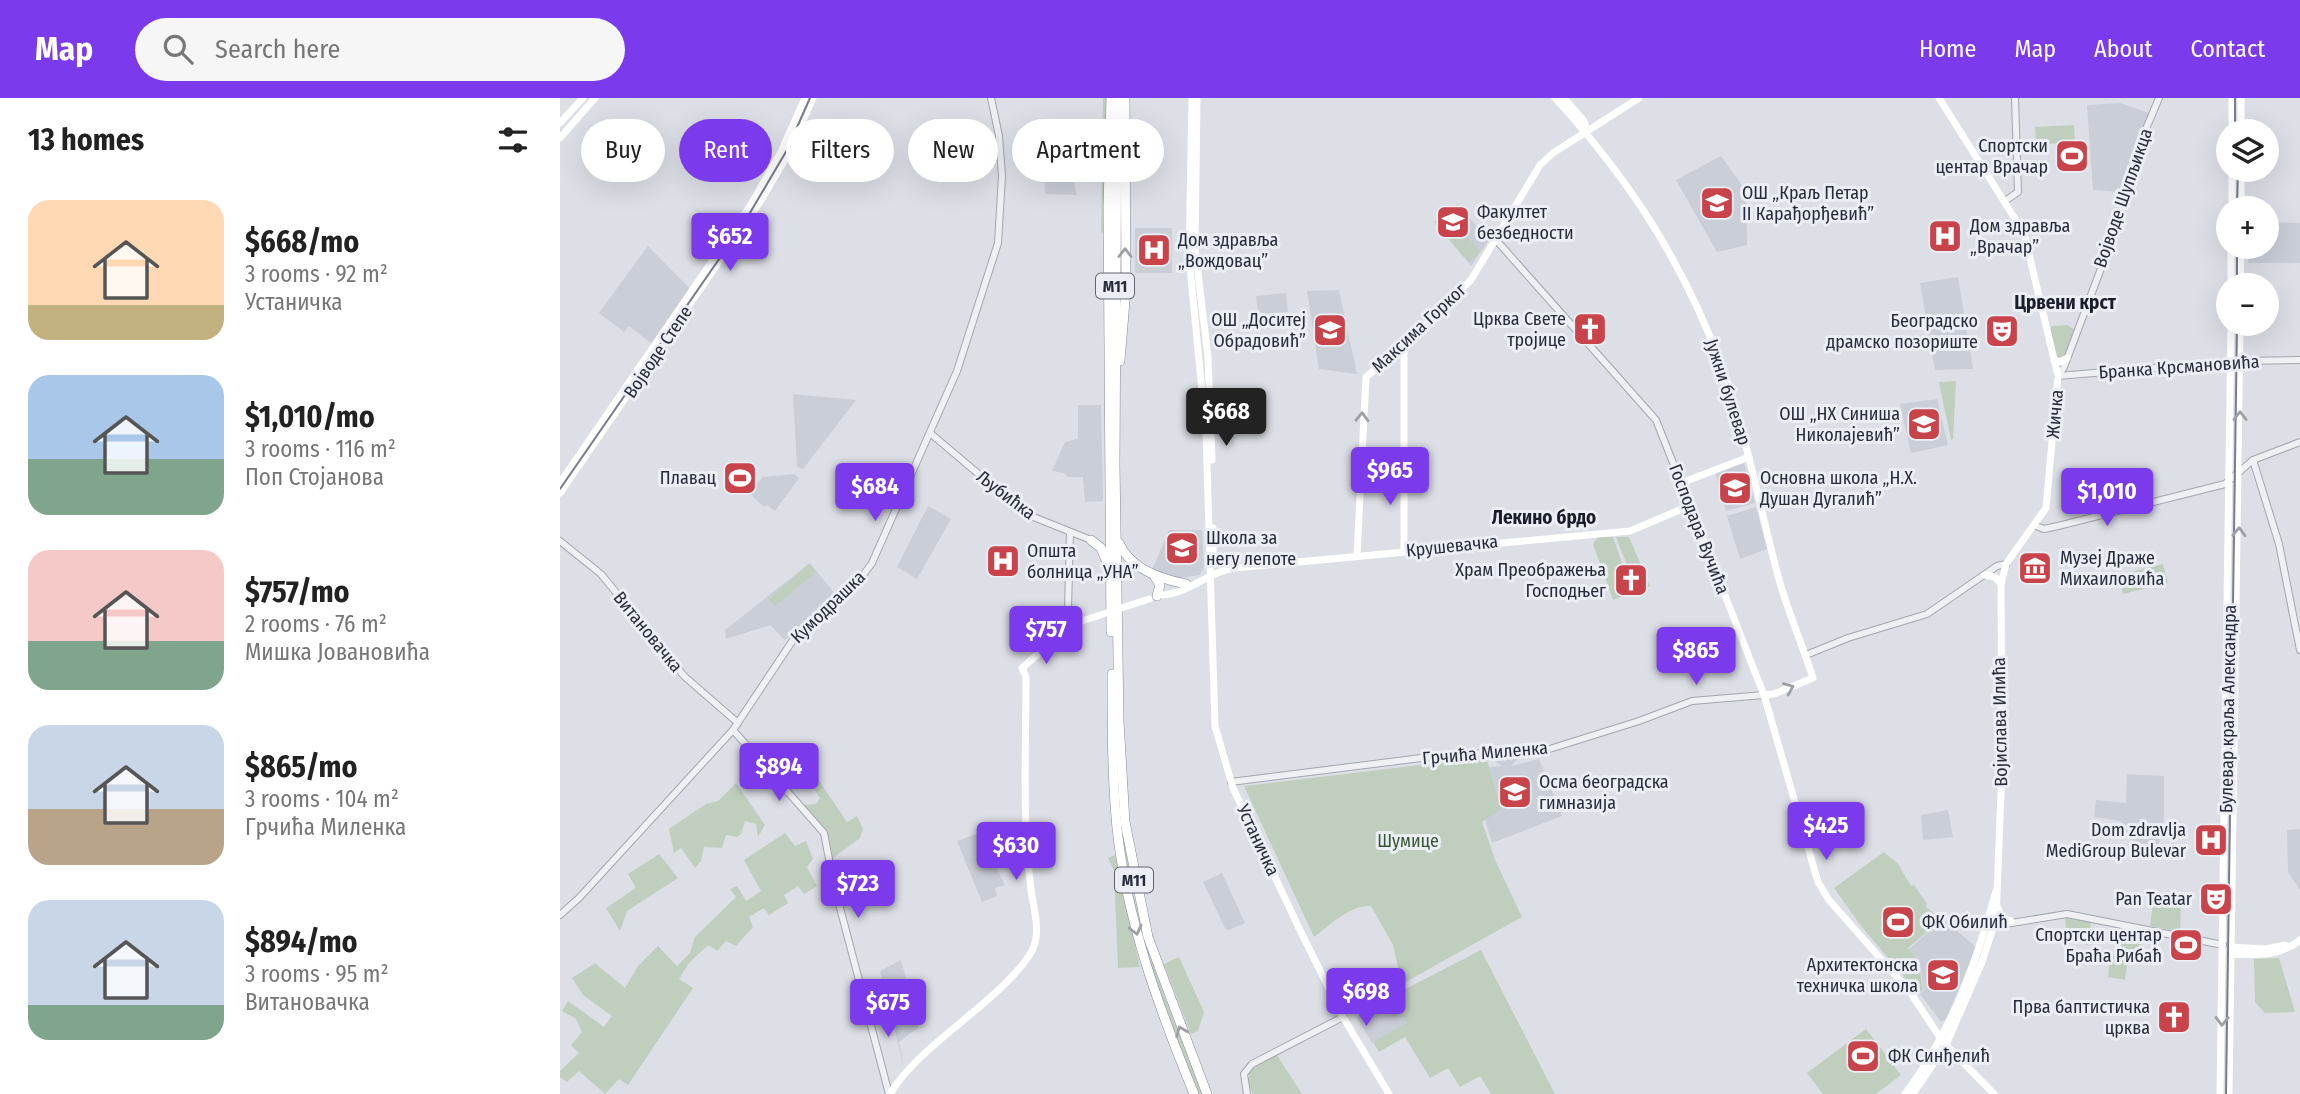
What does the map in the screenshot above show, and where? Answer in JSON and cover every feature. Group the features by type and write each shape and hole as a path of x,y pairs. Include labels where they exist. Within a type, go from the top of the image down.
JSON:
{"highway":[{"name":"M11","path":"1116,99 1110,119 1110,577 1114,790 1122,866 1150,982 1194,1094"},
{"name":"M11","path":"1116,99 1116,538 1121,776 1135,885 1158,968 1207,1094"},
{"path":"1110,514 1103,534 1091,540 1104,552 1110,577"},
{"path":"1116,538 1124,555 1136,565 1155,577 1186,584"},
{"path":"1117,589 1121,569 1136,565"},
{"path":"1155,577 1160,585 1155,597"}],"main road":[{"path":"560,123 583,98"},
{"path":"560,138 595,98"},
{"name":"Војводе Степе","path":"560,483 750,206 781,152 805,98"},
{"name":"Војводе Степе","path":"560,493 760,202 786,158 813,98"},
{"name":"Устаничка","path":"1195,98 1195,237 1210,384 1214,545 1209,577 1213,719 1231,782 1343,1017 1389,1094"},
{"name":"Јужни булевар","path":"1555,98 1587,132 1638,198 1676,266 1723,369 1749,457 1777,574 1814,678"},
{"name":"Јужни булевар","path":"1564,98 1584,121 1587,132"},
{"name":"Максима Горког","path":"1357,556 1366,377 1404,346 1471,280 1497,241 1537,169 1553,153 1639,98"},
{"path":"1939,98 2005,201"},
{"path":"2232,98 2232,119"},
{"path":"2241,98 2241,119"},
{"name":"Жичка","path":"2005,201 2020,223 2058,376 2047,504 2036,526 2006,564"},
{"name":"Булевар краља Александра","path":"2220,1094 2231,336"},
{"name":"Булевар краља Александра","path":"2229,1094 2240,336"},
{"path":"1404,346 1405,551"},
{"path":"2054,360 2061,362 2067,358"},
{"path":"1681,483 1749,457"},
{"name":"Господара Вучића","path":"1681,483 1764,695 1820,886 1910,992 1944,1042 1994,1094"},
{"name":"Крушевачка","path":"1209,577 1234,568 1630,531 1689,506"},
{"name":"Војислава Илића","path":"1913,1094 1944,1042 1995,925 1998,908 2002,768 2001,584 2006,564"},
{"path":"1986,574 1995,577 2001,584"},
{"path":"1155,597 1209,577"},
{"path":"889,1094 907,1071 974,1012 1025,962 1035,945 1037,930 1027,858 1026,677 1022,668 1072,625 1192,587 1209,577"},
{"name":"Грчића Миленка","path":"1764,695 1774,694 1814,678"},
{"name":"Војислава Илића","path":"1905,1094 1944,1042 1986,932 1999,880"},
{"path":"1998,908 2002,918 2011,921"},
{"path":"2223,949 2273,948 2300,940"}],"street":[{"name":"Кумодрашка","path":"560,915 579,898 733,730 793,640 867,571 958,367 998,243 1001,207 1000,145 991,98"},
{"path":"2005,201 2018,193 2015,98"},
{"name":"Војводе Шупљикца","path":"2058,376 2118,223 2140,146 2159,98"},
{"name":"Господара Вучића","path":"1497,241 1656,420 1681,483"},
{"name":"Бранка Крсмановића","path":"2058,376 2231,361 2300,360"},
{"name":"Љубићка","path":"930,433 1026,514 1091,540"},
{"path":"2036,526 2044,529 2058,526 2230,481 2253,460 2300,442"},
{"path":"2253,460 2279,544 2300,650"},
{"path":"1070,532 1068,609 1072,625"},
{"name":"Витановачка","path":"560,541 595,568 684,676 738,723"},
{"path":"1806,656 1848,638 1921,617 1997,566 2006,564"},
{"name":"Грчића Миленка","path":"1231,782 1453,754 1540,752 1642,720 1689,702 1764,695"},
{"path":"733,730 822,830 889,1094"},
{"path":"1986,932 1995,925 2011,921 2067,914 2223,949"},
{"path":"1247,1094 1244,1074 1252,1064 1343,1017"}],"shaded area":[{"path":"2120,103 2149,113 2122,192 2093,190 2087,105"},
{"name":"ОШ „Краљ Петар II Карађорђевић”","path":"1721,156 1746,191 1747,245 1717,252 1676,180"},
{"path":"1045,182 1074,182 1077,195 1045,194"},
{"path":"1457,204 1489,240 1471,266 1434,222"},
{"path":"2279,222 2300,223 2300,263 2248,263 2248,259 2279,259"},
{"name":"Дом здравља „Вождовац”","path":"1135,228 1172,228 1172,273 1135,273"},
{"path":"648,246 690,289 652,344 629,326 624,332 599,313"},
{"path":"1958,277 1973,369 1935,370 1920,283"},
{"name":"ОШ „Доситеј Обрадовић”","path":"1339,290 1357,374 1319,369 1307,291"},
{"path":"1286,293 1288,312 1258,314 1256,296"},
{"path":"793,394 856,400 803,469 797,467"},
{"name":"ОШ „НХ Синиша Николајевић”","path":"1937,399 1948,445 1911,453 1900,404"},
{"path":"1078,405 1101,405 1103,501 1085,502 1083,477 1068,477 1064,473 1052,471 1065,442 1078,439"},
{"name":"Основна школа „Н.Х. Душан Дугалић”","path":"1744,463 1755,503 1726,511 1715,472"},
{"path":"794,474 799,478 775,511 767,505 764,507 748,492 763,477"},
{"path":"928,506 951,519 917,579 897,567"},
{"path":"1756,507 1767,549 1740,559 1727,516"},
{"name":"Школа за негу лепоте","path":"1169,530 1202,530 1204,567 1200,575 1174,579 1152,570"},
{"path":"810,563 836,595 785,640 770,625 726,639 725,630"},
{"name":"Осма београдска гимназија","path":"1483,754 1523,754 1511,766 1539,759 1562,816 1492,843 1470,769 1502,766"},
{"path":"2127,774 2164,776 2164,818 2157,853 2135,853 2135,842 2122,828 2121,821 2094,817 2096,800 2126,803"},
{"path":"1948,810 1953,837 1923,840 1921,815"},
{"path":"2300,829 2300,890 2288,872 2287,830"},
{"path":"980,833 1005,885 995,888 997,896 982,902 957,841"},
{"path":"1222,873 1245,923 1229,930 1226,930 1203,882"},
{"name":"Архитектонска техничка школа","path":"1943,919 1976,947 1946,1019 1941,1022 1920,994 1924,991 1919,959 1909,949"},
{"path":"901,960 919,1027 899,1042 904,1068 880,971"},
{"path":"1392,996 1408,1022 1372,1043 1357,1017"}],"green space":[{"path":"1103,98 1106,98 1106,119 1103,119"},
{"path":"2074,125 2075,142 2036,145 2035,127"},
{"path":"1102,182 1105,182 1104,232 1101,233"},
{"path":"1451,228 1460,229 1480,252 1469,262 1444,234"},
{"name":"Црвени крст","path":"2067,325 2075,330 2066,356 2056,358 2050,329 2052,326"},
{"path":"1956,381 1953,439 1951,440 1939,382"},
{"path":"1598,537 1613,537 1624,569 1617,572 1626,595 1613,600 1593,544"},
{"path":"1616,537 1629,537 1650,586 1642,590 1633,567 1628,568"},
{"path":"809,564 816,572 775,606 769,599"},
{"path":"2163,564 2168,583 2123,594 2119,575"},
{"name":"Шумице","path":"1486,757 1501,809 1482,822 1496,862 1522,917 1402,984 1393,945 1371,906 1348,912 1314,937 1244,786"},
{"path":"814,773 847,822 857,816 863,829 860,838 833,858 825,829 804,805 816,804 820,798 807,778"},
{"path":"1117,776 1130,876 1143,932 1161,987 1203,1094 1197,1094 1162,1007 1144,953 1128,878"},
{"path":"736,783 765,825 758,837 756,824 745,821 741,834 737,837 726,835 722,848 704,847 701,861 695,868 681,848 674,853 669,829 706,804 718,801"},
{"path":"785,833 795,846 806,841 813,859 807,867 817,886 804,894 798,886 784,895 788,903 769,915 764,908 749,917 753,927 736,946 726,941 717,951 708,945 689,963 679,979 693,988 628,1085 619,1079 605,1094 579,1071 567,1082 560,1077 560,1071 579,1053 571,1045 582,1032 576,1019 562,1011 568,1001 604,1027 612,1016 583,995 572,978 595,963 625,988 638,966 658,946 677,966 690,953 695,937 736,897 730,889 737,886 746,901 761,891 744,860"},
{"name":"ФК Обилић","path":"1884,852 1898,864 1911,886 1914,885 1927,904 1926,907 1942,919 1908,948 1918,959 1923,990 1919,994 1861,926 1834,888"},
{"path":"659,854 678,878 627,911 620,931 606,908 636,888 628,874"},
{"path":"1115,855 1140,967 1118,968 1114,870 1108,858"},
{"path":"2153,904 2181,905 2180,932 2150,926"},
{"path":"2065,917 2091,922 2088,945 2067,939"},
{"path":"2124,925 2144,928 2140,953 2129,952 2125,980 2108,977 2110,955 2118,956"},
{"path":"1481,950 1555,1094 1491,1094 1480,1076 1460,1087 1448,1068 1430,1078 1405,1037 1379,1052 1373,1042 1407,1022 1392,996"},
{"path":"1179,957 1204,1012 1198,1031 1191,1034 1164,964"},
{"path":"2279,958 2295,1012 2265,1013 2255,1002 2254,959"},
{"name":"ФК Синђелић","path":"1866,1029 1901,1075 1876,1094 1823,1094 1807,1073"},
{"path":"1277,1055 1302,1094 1253,1094 1248,1083 1250,1070"}],"tram line":[{"path":"560,489 744,223 787,150 810,98"},
{"path":"2235,98 2235,119"},
{"path":"2237,196 2238,182"},
{"path":"2237,259 2237,273"},
{"path":"2226,1094 2237,336"}],"place":[{"name":"Спортски центар Врачар","path":"2072,156"},
{"name":"ОШ „Краљ Петар II Карађорђевић”","path":"1717,203"},
{"name":"Факултет безбедности","path":"1453,222"},
{"name":"Дом здравља „Врачар”","path":"1945,236"},
{"name":"Дом здравља „Вождовац”","path":"1154,250"},
{"name":"Црква Свете тројице","path":"1590,329"},
{"name":"ОШ „Доситеј Обрадовић”","path":"1330,330"},
{"name":"Београдско драмско позориште","path":"2002,331"},
{"name":"ОШ „НХ Синиша Николајевић”","path":"1924,424"},
{"name":"Плавац","path":"740,478"},
{"name":"Основна школа „Н.Х. Душан Дугалић”","path":"1735,488"},
{"name":"Школа за негу лепоте","path":"1182,548"},
{"name":"Општа болница „УНА”","path":"1003,561"},
{"name":"Музеј Драже Михаиловића","path":"2035,568"},
{"name":"Храм Преображења Господњег","path":"1631,580"},
{"name":"Осма београдска гимназија","path":"1515,792"},
{"name":"Dom zdravlja MediGroup Bulevar","path":"2211,840"},
{"name":"Pan Teatar","path":"2216,899"},
{"name":"ФК Обилић","path":"1898,922"},
{"name":"Спортски центар Браћа Рибаћ","path":"2186,945"},
{"name":"Архитектонска техничка школа","path":"1943,975"},
{"name":"Прва баптистичка црква","path":"2174,1017"},
{"name":"ФК Синђелић","path":"1863,1056"}],"district":[{"name":"Црвени крст","path":"2065,302"},
{"name":"Лекино брдо","path":"1544,517"}]}
